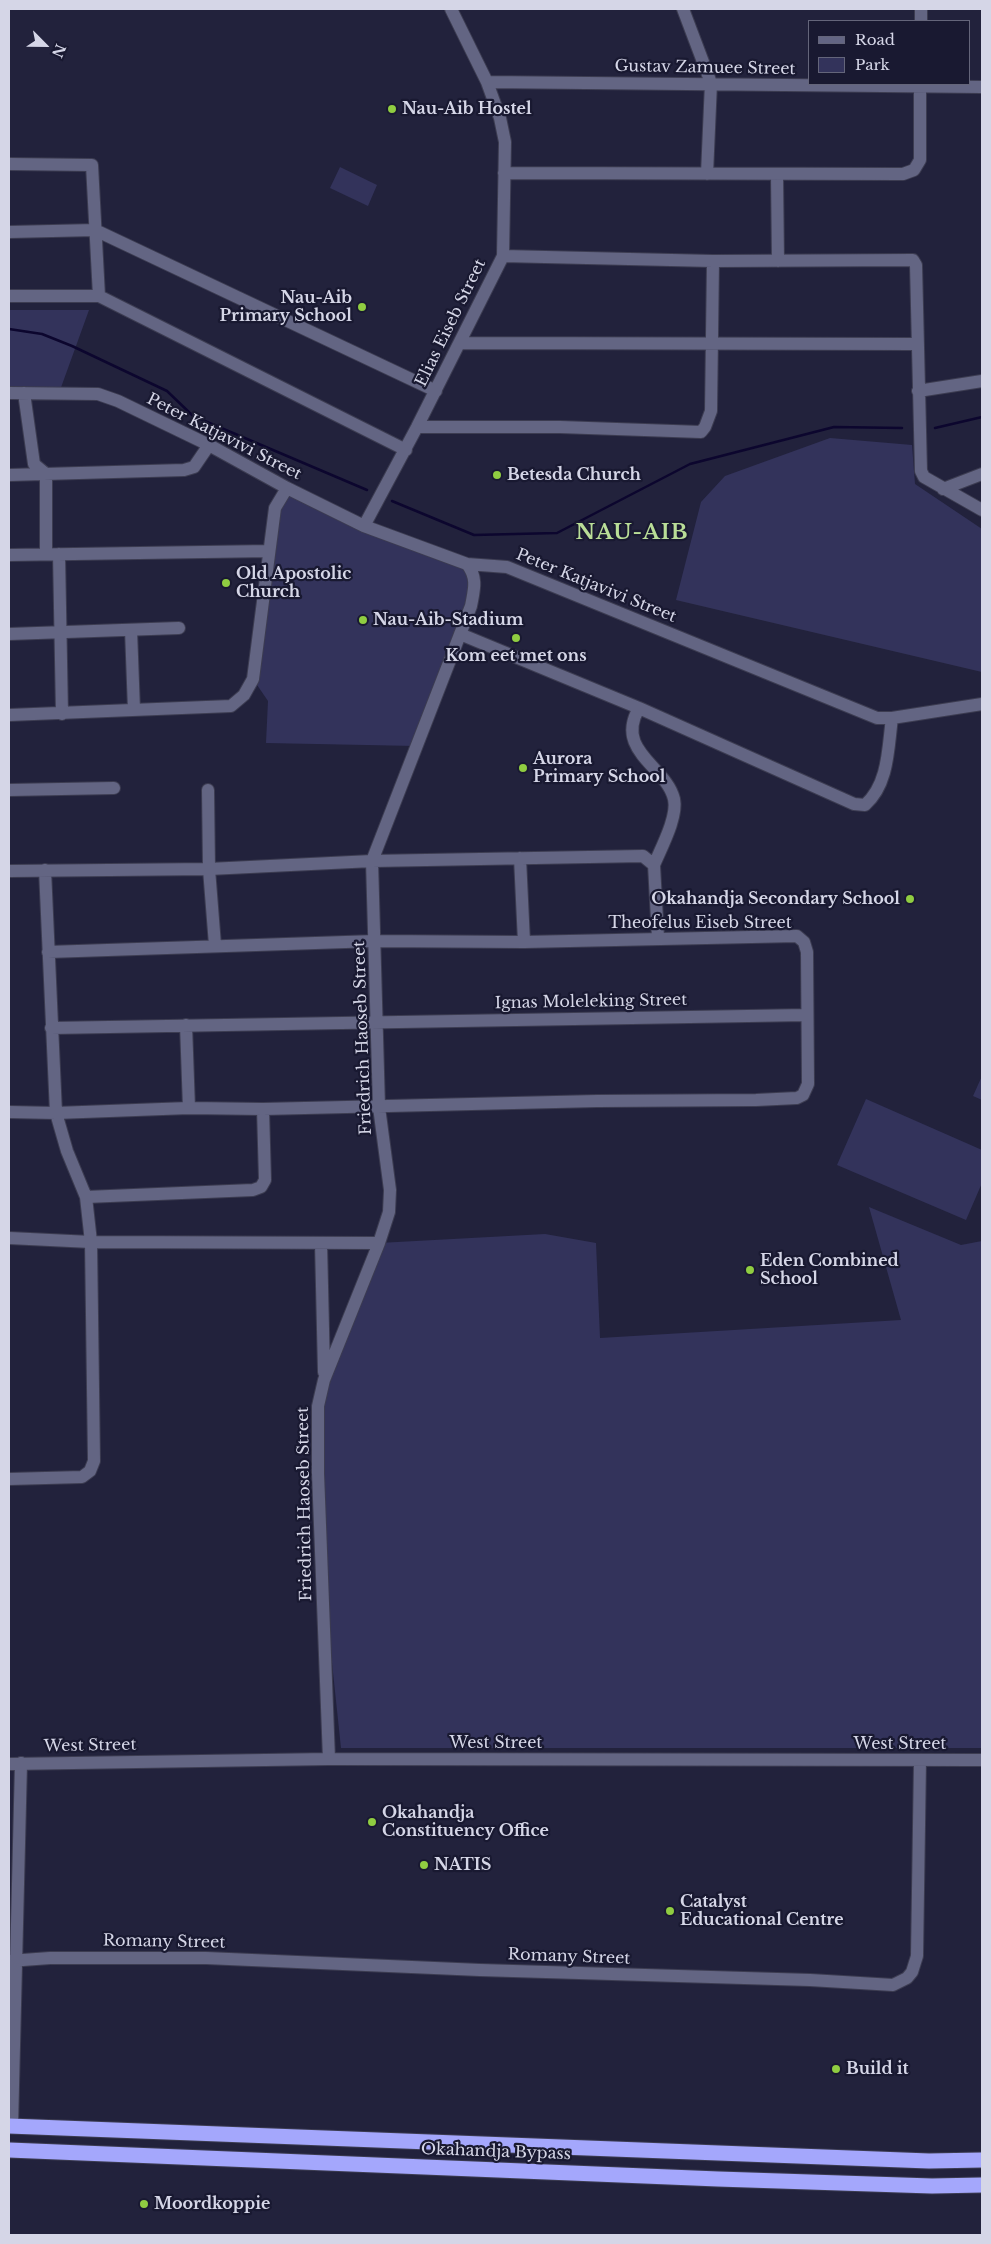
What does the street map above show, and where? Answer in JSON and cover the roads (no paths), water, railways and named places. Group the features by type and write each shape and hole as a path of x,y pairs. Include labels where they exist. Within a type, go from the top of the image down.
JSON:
{"highway":[{"name":"Okahandja Bypass","path":"10,2126 929,2161 982,2160"},
{"name":"Okahandja Bypass","path":"9,2150 718,2179 932,2186 982,2185"}],"street":[{"name":"Elias Eiseb Street","path":"364,526 406,450 502,256 504,142 500,118 487,82 451,9"},
{"path":"683,9 711,83 707,174"},
{"name":"Gustav Zamuee Street","path":"487,82 808,84"},
{"name":"Gustav Zamuee Street","path":"850,85 982,87"},
{"path":"504,173 903,174 914,170 920,160 920,86"},
{"path":"9,164 92,165 99,296"},
{"path":"776,175 778,261"},
{"path":"9,232 95,230 436,391"},
{"path":"502,256 713,261 913,260 916,265 918,391 922,471 924,477 982,510"},
{"path":"417,427 560,427 701,432 712,412 713,261"},
{"path":"9,296 99,296 406,450"},
{"path":"460,343 917,344"},
{"path":"918,391 982,381"},
{"name":"Peter Katjavivi Street","path":"9,393 98,394 118,401 209,445 288,488 364,526 467,564 507,567 877,718 892,718 982,704"},
{"path":"24,393 34,464 46,474 60,633 62,714"},
{"path":"9,475 184,470 194,467 209,445"},
{"path":"943,489 982,477"},
{"path":"9,715 231,706 244,694 253,679 275,508 288,488"},
{"path":"9,555 269,551"},
{"name":"Friedrich Haoseb Street","path":"329,1759 318,1473 318,1406 324,1380 379,1243 389,1212 390,1190 379,1107 372,861 471,606 475,582 473,572 467,564"},
{"path":"9,634 179,628"},
{"path":"131,630 134,710"},
{"path":"460,634 639,708 854,804 865,805 874,797 881,785 892,718"},
{"path":"639,708 634,716 632,729 637,748 670,789 675,807 668,833 654,865 658,938"},
{"path":"9,790 114,788"},
{"path":"208,790 209,869 215,945"},
{"path":"9,871 209,869 372,861 642,856 654,865"},
{"path":"520,858 524,942"},
{"path":"9,1479 82,1477 90,1471 94,1461 91,1242 86,1197 67,1151 56,1113 45,870"},
{"name":"Theofelus Eiseb Street","path":"48,952 375,941 524,942 796,936 804,942 807,952 808,1084 803,1095 797,1098 379,1107"},
{"name":"Ignas Moleleking Street","path":"52,1028 806,1015"},
{"path":"186,1025 189,1108"},
{"path":"9,1112 56,1113 189,1108 379,1107"},
{"path":"86,1197 252,1190 261,1187 265,1180 262,1109"},
{"path":"9,1238 91,1242 379,1243"},
{"path":"321,1243 324,1380"},
{"name":"West Street","path":"15,1764 329,1759 982,1760"},
{"name":"Romany Street","path":"13,1961 50,1958 206,1958 489,1971 810,1980 893,1985 907,1978 912,1972 917,1956 920,1760"},
{"path":"10,2126 15,1764"}],"waterway":[{"path":"9,329 42,334 72,346 167,391 193,416 367,490"},
{"path":"935,428 982,417"},
{"path":"392,501 474,535 557,533 690,464 834,427 902,428"}],"place":[{"name":"Nau-Aib Hostel","path":"392,109"},
{"name":"Nau-Aib Primary School","path":"362,307"},
{"name":"Betesda Church","path":"497,475"},
{"name":"Old Apostolic Church","path":"226,583"},
{"name":"Nau-Aib-Stadium","path":"363,620"},
{"name":"Kom eet met ons","path":"516,638"},
{"name":"Aurora Primary School","path":"523,768"},
{"name":"Okahandja Secondary School","path":"910,899"},
{"name":"Eden Combined School","path":"750,1270"},
{"name":"Okahandja Constituency Office","path":"372,1822"},
{"name":"NATIS","path":"424,1865"},
{"name":"Catalyst Educational Centre","path":"670,1911"},
{"name":"Build it","path":"836,2069"},
{"name":"Moordkoppie","path":"144,2204"}],"district":[{"name":"NAU-AIB","path":"632,533"}]}
